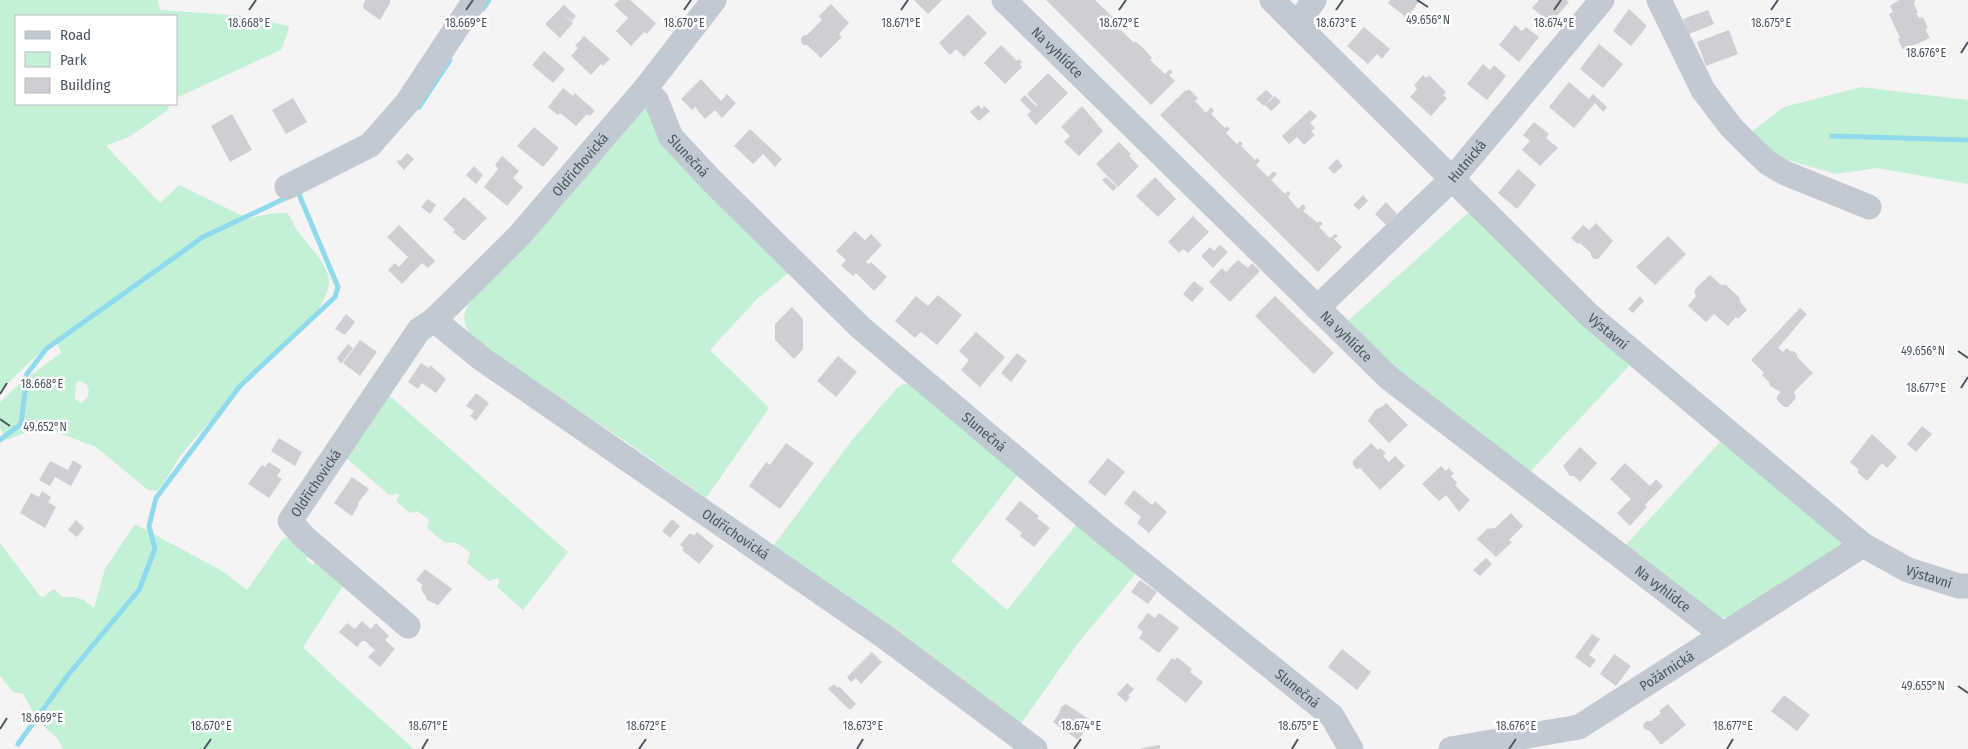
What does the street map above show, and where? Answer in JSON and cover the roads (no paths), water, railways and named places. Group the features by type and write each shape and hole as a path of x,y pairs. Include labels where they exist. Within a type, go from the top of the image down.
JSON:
{"street":[{"name":"Na vyhlídce","path":"1004,0 1389,378 1722,634"},
{"name":"Výstavní","path":"1272,0 1589,315 1863,545 1908,570 1963,586"},
{"path":"1297,25 1314,0"},
{"name":"Hutnická","path":"1317,308 1452,179 1602,0"},
{"path":"1659,0 1703,90 1732,127 1751,147 1768,163 1785,173 1869,207"},
{"path":"286,188 370,145 407,103 471,1"},
{"name":"Oldřichovická","path":"408,626 304,537 290,522 420,330 434,320 518,237 645,89 712,1"},
{"name":"Slunečná","path":"645,89 656,100 672,137 711,180 861,328 1102,531 1332,716 1351,749"},
{"name":"Oldřichovická","path":"434,320 482,359 884,637 1035,749"},
{"name":"Požárnická","path":"1451,749 1579,727 1863,545"}],"waterway":[{"path":"483,9 489,0"},
{"path":"419,107 450,60"},
{"path":"1832,136 1968,140"},
{"path":"18,744 68,675 139,590 155,549 149,526 156,498 240,386 335,297 338,287 298,192"},
{"path":"0,440 21,424 27,374 46,349 203,237 290,196"}]}
